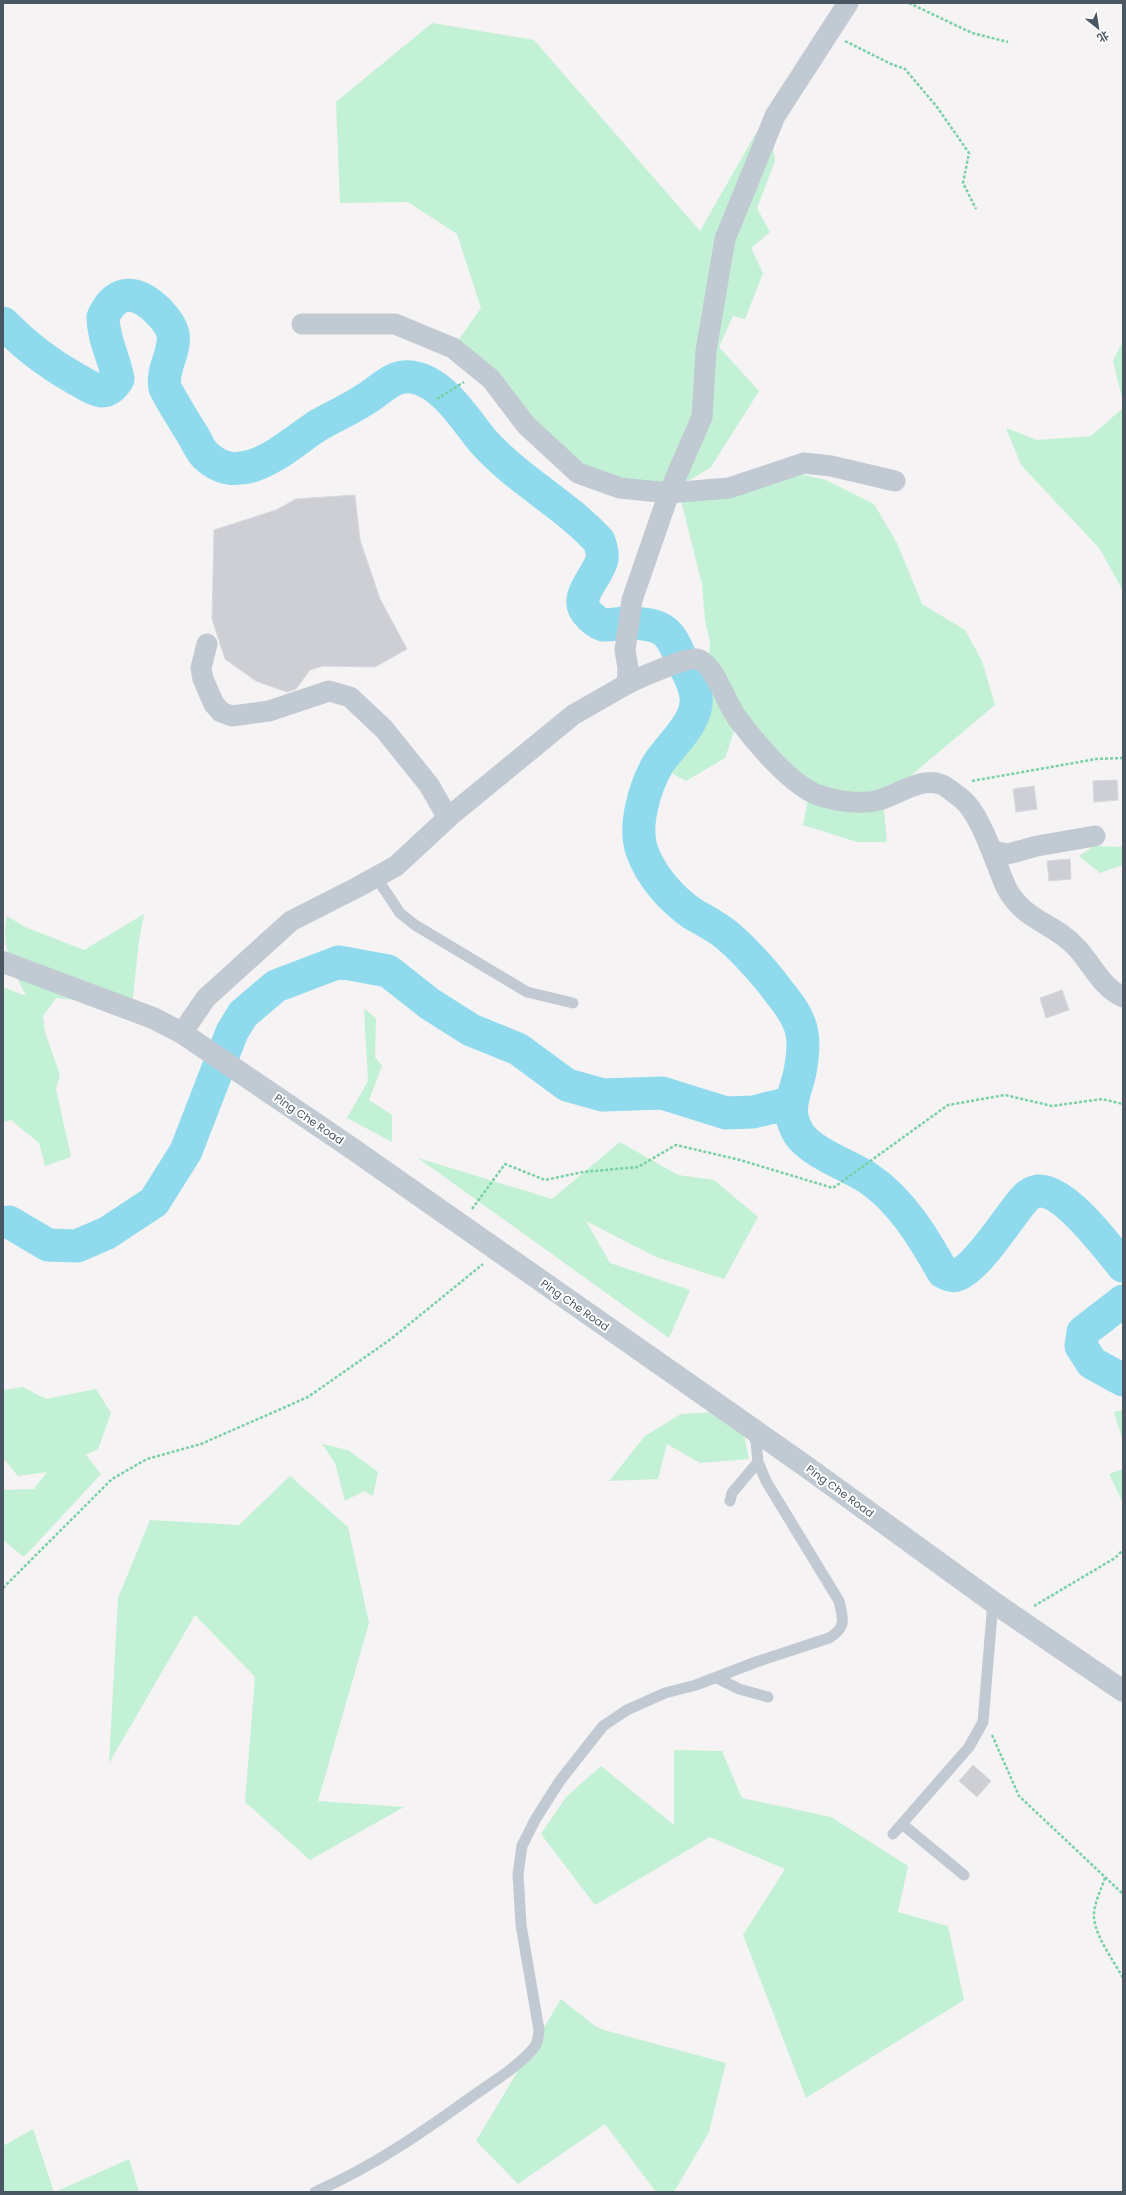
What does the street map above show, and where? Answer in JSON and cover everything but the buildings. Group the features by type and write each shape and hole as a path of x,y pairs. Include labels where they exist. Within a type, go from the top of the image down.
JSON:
{"street":[{"path":"627,684 628,668 625,650 632,600 669,493 702,416 706,352 726,238 775,116 848,3"},
{"path":"302,324 395,324 453,348 491,379 526,425 578,473 620,488 669,493 729,488 804,464 831,466 895,481"},
{"path":"207,644 201,668 203,678 214,704 221,712 232,716 270,711 329,692 350,697 384,729 429,785 448,818"},
{"path":"187,1036 206,998 291,920 396,866 448,818 573,715 627,684 662,668 696,659 706,663 713,672 726,701 738,719 787,776 818,795 851,801 877,801 903,792 919,783 940,784 964,801 980,825 1007,887 1018,904 1037,921 1062,934 1072,943 1103,982 1123,997"},
{"path":"992,851 1008,854 1037,846 1096,836"},
{"name":"Ping Che Road","path":"3,962 153,1018 187,1036 461,1224 993,1602 1123,1691"}],"lane":[{"path":"376,877 400,913 415,925 527,992 573,1003"},
{"path":"315,2192 353,2175 411,2141 499,2078 533,2049 538,2041 539,2030 522,1925 518,1874 522,1846 535,1820 559,1782 603,1726 628,1710 665,1694 717,1678 756,1662 828,1638 838,1632 842,1627 843,1620 839,1601 766,1481 758,1462 756,1442 751,1429"},
{"path":"730,1501 732,1493 758,1462"},
{"path":"893,1834 969,1746 983,1722 993,1602"},
{"path":"717,1678 739,1689 768,1697"},
{"path":"902,1824 964,1874"}],"path":[{"path":"909,3 972,33 1008,42"},
{"path":"829,33 891,64 905,69 937,106 968,153 963,183 976,209"},
{"path":"437,399 464,381"},
{"path":"944,787 1045,767 1096,759 1123,758"},
{"path":"461,1224 505,1164 545,1180 583,1172 638,1167 676,1145 740,1160 833,1188 948,1105 1005,1095 1052,1106 1102,1099 1123,1104"},
{"path":"3,1588 112,1479 147,1459 201,1444 308,1397 391,1339 499,1251"},
{"path":"1027,1610 1115,1558 1123,1550"},
{"path":"984,1716 1019,1796 1123,1894"},
{"path":"1105,1878 1097,1901 1094,1918 1100,1936 1123,1978"}],"green space":[{"path":"432,23 534,40 700,231 768,112 775,161 757,208 770,232 751,248 763,273 745,319 733,316 719,347 759,391 711,467 669,493 571,466 453,348 481,308 457,234 408,202 340,203 336,102"},
{"path":"1123,341 1123,402 1113,361"},
{"path":"1123,408 1123,591 1100,549 1021,465 1006,428 1037,440 1091,436"},
{"path":"783,470 826,480 874,504 897,543 922,604 965,630 982,661 995,705 883,799 887,842 857,842 803,825 810,790 738,720 725,758 686,781 657,765 675,742 693,714 696,705 696,697 688,673 709,657 710,642 705,620 702,584 679,492"},
{"path":"1094,846 1123,847 1123,865 1100,873 1079,856"},
{"path":"144,914 139,941 132,1006 56,998 43,1016 45,1032 60,1075 56,1089 71,1157 45,1166 39,1143 11,1120 3,1122 3,987 26,996 9,958 5,938 7,916 25,927 84,950"},
{"path":"364,1009 376,1018 375,1057 382,1066 369,1100 392,1115 392,1142 347,1118 368,1081"},
{"path":"620,1142 678,1175 714,1180 758,1217 724,1279 656,1257 586,1221 610,1263 690,1290 669,1338 418,1158 552,1199"},
{"path":"23,1387 46,1399 96,1389 111,1413 98,1449 86,1455 101,1474 24,1557 3,1540 3,1490 34,1489 47,1472 18,1476 3,1458 3,1390"},
{"path":"1123,1410 1123,1441 1114,1412"},
{"path":"714,1412 744,1435 749,1459 700,1463 667,1444 658,1479 609,1481 645,1436 681,1414"},
{"path":"322,1444 348,1450 378,1472 373,1496 364,1491 345,1501 335,1463"},
{"path":"1123,1469 1123,1503 1109,1474"},
{"path":"290,1476 348,1527 369,1623 318,1801 404,1807 310,1860 245,1802 255,1677 195,1615 109,1763 118,1598 150,1520 239,1525"},
{"path":"674,1750 722,1751 742,1798 831,1817 908,1866 898,1912 948,1926 964,2000 806,2098 743,1935 785,1869 710,1837 595,1905 541,1834 566,1797 601,1766 674,1825"},
{"path":"561,1999 595,2026 604,2030 726,2063 709,2132 674,2192 656,2192 605,2124 518,2184 476,2141"},
{"path":"33,2129 54,2192 3,2192 3,2146"},
{"path":"129,2159 139,2192 55,2192"}],"waterway":[{"path":"3,323 29,347 56,367 92,388 104,391 111,387 118,379 103,325 103,317 109,307 121,297 128,295 143,299 163,316 173,334 172,347 164,381 165,388 175,407 205,455 219,465 234,468 249,467 263,462 317,426 358,404 386,384 398,378 412,377 423,380 443,393 495,454 571,515 599,541 602,559 600,566 587,588 583,602 585,609 590,616 603,625 629,623 652,625 666,632 675,645 690,676 696,697 696,706 693,715 683,733 658,764 649,783 640,818 639,830 642,851 656,878 670,894 693,914 729,937 756,963 796,1016 801,1027 803,1047 800,1072 791,1110 792,1117 799,1134 812,1147 868,1178 891,1197 911,1220 943,1272 953,1276 965,1271 982,1254 1025,1199 1030,1194 1038,1191 1049,1193 1073,1209 1096,1233 1123,1266"},
{"path":"9,1222 48,1245 77,1246 107,1233 154,1202 186,1151 232,1032 243,1014 276,986 339,962 388,971 430,1004 471,1030 518,1049 567,1085 603,1095 662,1093 726,1113 753,1112 790,1103"},
{"path":"1123,1301 1083,1332 1081,1346 1092,1363 1123,1380"}]}
